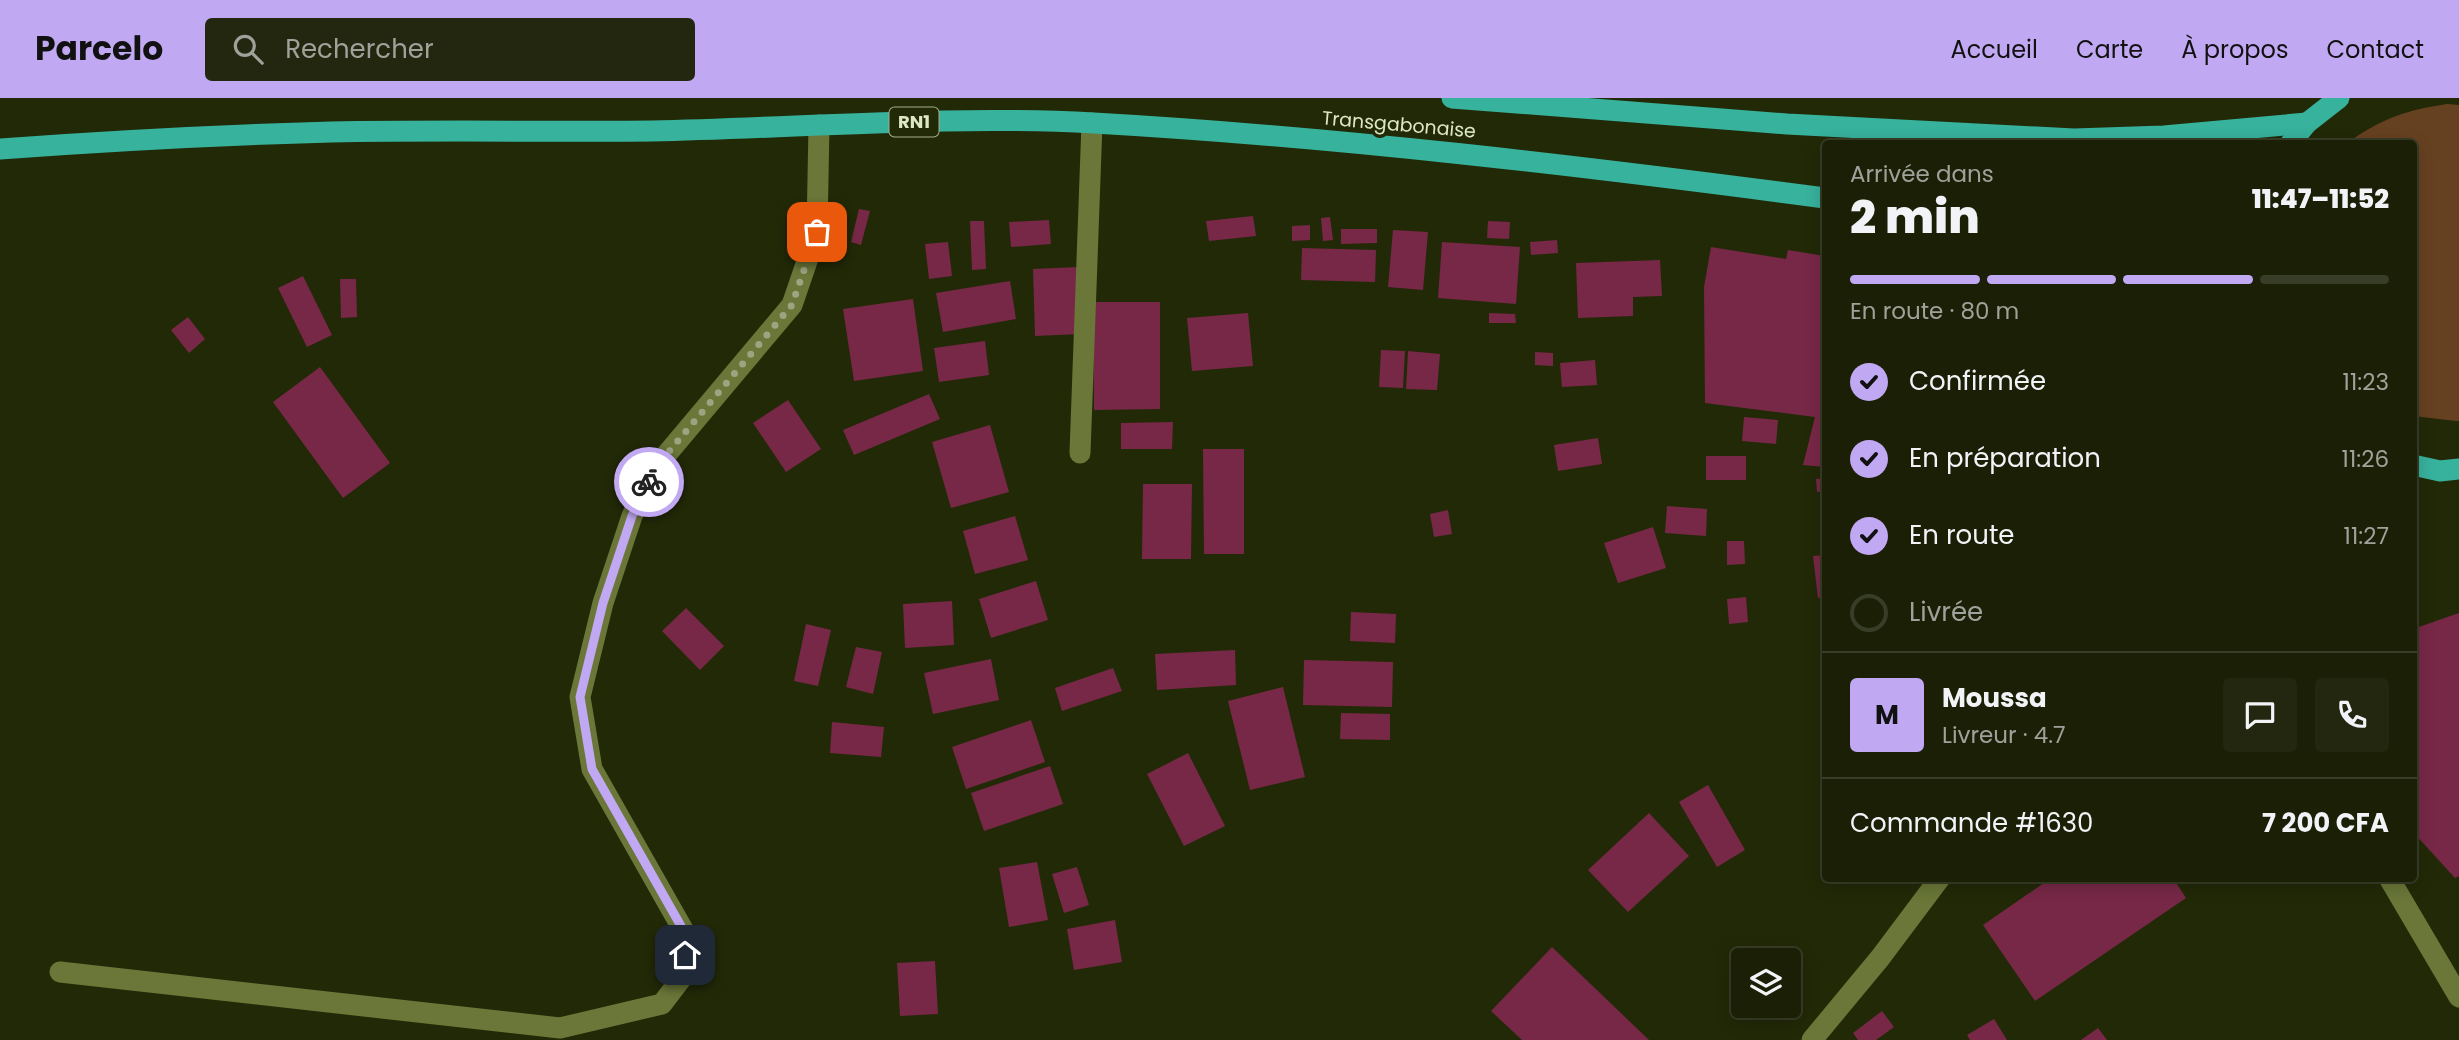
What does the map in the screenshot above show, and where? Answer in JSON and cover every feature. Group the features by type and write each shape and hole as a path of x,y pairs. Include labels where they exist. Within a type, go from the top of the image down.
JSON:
{"highway":[{"name":"Transgabonaise","path":"1452,98 1787,124 2074,139 2164,136 2307,123"},
{"path":"2293,140 2307,123 2339,98"},
{"name":"Transgabonaise","path":"0,149 142,138 317,133 664,130 955,120 1092,123 1490,155 1822,198"},
{"path":"2417,467 2440,471 2459,469"}],"street":[{"path":"1080,453 1092,123"},
{"path":"60,972 559,1028 662,1004 684,975 686,935 592,769 580,697 603,603 632,516 656,467 792,305 817,232 819,125"},
{"path":"1812,1040 1941,882"},
{"path":"2391,882 2459,997"}],"shaded area":[{"path":"2447,104 2459,105 2459,421 2417,416 2417,140 2352,140 2394,117"}],"building":[{"path":"859,209 870,211 861,245 851,242"},
{"path":"1253,216 1256,236 1209,241 1206,221"},
{"path":"1330,217 1333,240 1323,241 1321,218"},
{"path":"1049,220 1051,244 1011,247 1009,222"},
{"path":"970,221 984,221 986,269 972,270"},
{"path":"1488,221 1510,222 1509,239 1487,238"},
{"path":"1310,225 1310,240 1292,241 1292,226"},
{"path":"1341,229 1377,229 1377,243 1341,244"},
{"path":"1393,230 1428,232 1423,290 1388,287"},
{"path":"1557,240 1558,253 1531,255 1530,242"},
{"path":"948,242 952,276 929,279 925,244"},
{"path":"1442,242 1520,247 1516,304 1438,298"},
{"path":"1711,247 1786,259 1788,250 1822,256 1822,467 1803,465 1815,417 1705,403 1704,287"},
{"path":"1302,248 1376,250 1375,282 1301,280"},
{"path":"1660,260 1662,296 1633,297 1633,316 1578,318 1576,263"},
{"path":"1078,267 1080,334 1035,336 1033,269"},
{"path":"303,276 332,335 307,347 278,288"},
{"path":"340,279 356,279 357,317 341,318"},
{"path":"1010,281 1016,319 943,332 936,293"},
{"path":"913,299 923,371 854,381 843,309"},
{"path":"1093,302 1160,302 1160,409 1094,410"},
{"path":"1248,313 1253,366 1192,371 1187,318"},
{"path":"1489,313 1515,314 1516,323 1489,323"},
{"path":"188,317 205,339 189,353 171,330"},
{"path":"985,341 989,375 939,382 934,348"},
{"path":"1381,350 1405,351 1403,388 1379,387"},
{"path":"1408,351 1440,354 1437,390 1406,389"},
{"path":"1535,352 1553,353 1553,366 1535,365"},
{"path":"1595,360 1597,385 1562,387 1560,363"},
{"path":"320,367 390,463 343,498 273,402"},
{"path":"929,394 940,419 854,455 843,430"},
{"path":"788,400 821,449 786,472 753,423"},
{"path":"1744,417 1778,420 1776,444 1742,441"},
{"path":"1173,422 1172,449 1121,449 1121,423"},
{"path":"990,425 1009,492 951,508 932,442"},
{"path":"1598,438 1602,464 1558,471 1554,445"},
{"path":"1203,449 1244,449 1244,554 1204,554"},
{"path":"1706,456 1746,456 1746,480 1706,480"},
{"path":"1822,478 1822,491 1817,492 1816,479"},
{"path":"1143,484 1192,484 1191,559 1142,559"},
{"path":"1667,506 1707,509 1706,536 1665,533"},
{"path":"1448,510 1452,534 1434,537 1430,514"},
{"path":"1015,516 1028,560 975,574 963,531"},
{"path":"1653,527 1666,568 1618,583 1604,543"},
{"path":"1727,541 1744,541 1745,564 1727,565"},
{"path":"1822,555 1822,597 1818,598 1813,556"},
{"path":"1036,581 1048,620 991,638 979,599"},
{"path":"1746,597 1748,622 1729,624 1727,599"},
{"path":"952,601 954,645 905,648 903,604"},
{"path":"686,608 724,646 700,670 662,631"},
{"path":"1351,612 1396,614 1395,643 1350,641"},
{"path":"2459,613 2459,876 2455,878 2417,836 2417,628"},
{"path":"806,624 831,630 818,686 794,681"},
{"path":"856,647 882,652 873,694 846,687"},
{"path":"1235,650 1236,685 1157,690 1155,654"},
{"path":"991,659 999,700 933,714 924,673"},
{"path":"1304,660 1393,662 1392,707 1303,705"},
{"path":"1113,668 1122,691 1062,711 1055,688"},
{"path":"1283,687 1305,777 1250,790 1228,701"},
{"path":"1341,713 1390,714 1390,740 1340,739"},
{"path":"1031,720 1045,762 966,789 952,747"},
{"path":"832,722 884,727 881,757 830,753"},
{"path":"1188,753 1225,826 1184,846 1147,774"},
{"path":"1050,766 1063,804 984,831 971,793"},
{"path":"1708,785 1745,850 1717,867 1679,802"},
{"path":"1649,813 1689,856 1628,912 1588,870"},
{"path":"1037,862 1048,920 1009,927 999,868"},
{"path":"1077,867 1089,905 1064,913 1052,874"},
{"path":"2045,882 2176,882 2186,898 2035,1001 1983,925"},
{"path":"1115,920 1122,962 1074,970 1067,929"},
{"path":"1552,947 1649,1040 1522,1040 1491,1011"},
{"path":"935,961 938,1014 900,1016 897,963"},
{"path":"1882,1011 1894,1027 1876,1040 1858,1040 1853,1033"},
{"path":"1994,1019 2007,1040 1970,1040 1967,1035"},
{"path":"2098,1028 2107,1040 2081,1040"}],"way so far":[{"path":"649,482 656,467 792,305 817,232"}],"route":[{"path":"649,482 632,516 603,603 580,697 592,769 686,935 685,955"}]}
